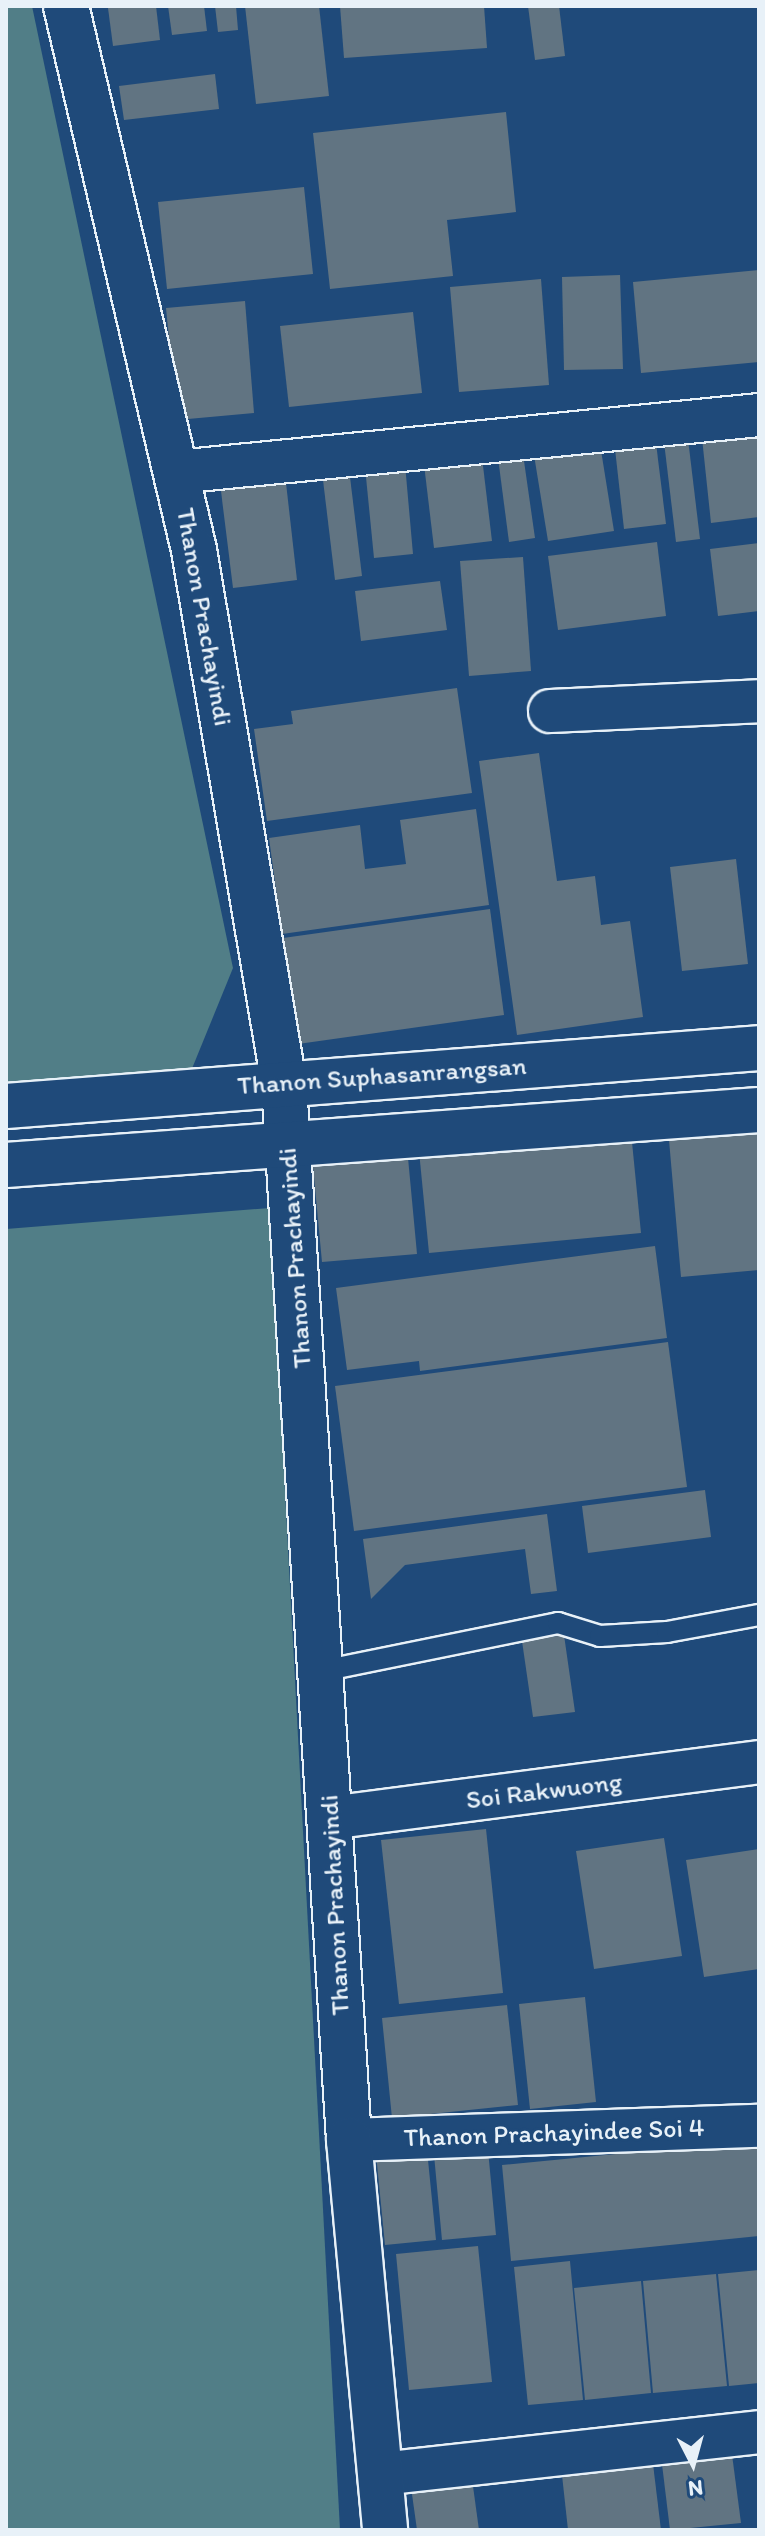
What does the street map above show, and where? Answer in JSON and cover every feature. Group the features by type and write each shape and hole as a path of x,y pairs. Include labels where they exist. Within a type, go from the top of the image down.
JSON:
{"street":[{"name":"Thanon Prachayindi","path":"66,6 194,550 284,1084 349,2140 385,2530"},
{"path":"176,472 759,415"},
{"path":"550,711 759,701"},
{"name":"Thanon Suphasanrangsan","path":"6,1106 759,1048"},
{"path":"6,1165 759,1110"},
{"name":"Soi Rakwuong","path":"329,1818 759,1762"},
{"name":"Thanon Prachayindee Soi 4","path":"349,2140 759,2126"},
{"path":"380,2474 759,2432"}],"lane":[{"path":"322,1671 558,1623 600,1636 667,1632 759,1615"}],"green space":[{"path":"6,6 32,6 233,968 191,1071 6,1083"},
{"path":"270,1208 340,2530 6,2530 6,1229"}],"building":[{"path":"156,6 160,40 113,46 108,8"},
{"path":"168,6 204,6 207,31 172,35"},
{"path":"215,6 236,6 238,30 218,32"},
{"path":"245,6 319,6 329,96 256,104"},
{"path":"340,6 484,6 487,48 344,58"},
{"path":"528,6 559,6 565,56 535,60"},
{"path":"215,74 219,109 124,120 119,86"},
{"path":"506,112 516,212 447,220 453,276 330,289 313,133"},
{"path":"304,187 313,274 167,289 158,202"},
{"path":"759,270 759,362 641,373 633,282"},
{"path":"620,275 623,369 564,370 562,277"},
{"path":"541,279 549,385 459,392 450,287"},
{"path":"245,301 254,413 177,420 166,308"},
{"path":"413,312 422,393 289,407 280,326"},
{"path":"759,432 759,517 711,523 702,438"},
{"path":"655,435 666,524 624,529 614,440"},
{"path":"688,439 700,539 676,542 664,442"},
{"path":"600,444 614,531 548,541 534,455"},
{"path":"522,447 535,538 509,542 497,450"},
{"path":"481,449 492,541 434,548 423,456"},
{"path":"405,464 413,554 374,558 365,467"},
{"path":"285,474 297,580 233,588 220,483"},
{"path":"350,477 362,576 335,580 323,480"},
{"path":"657,542 666,616 558,630 548,556"},
{"path":"759,543 759,611 718,616 710,549"},
{"path":"523,557 531,671 469,676 460,561"},
{"path":"440,581 447,630 361,641 355,591"},
{"path":"457,688 472,793 267,821 254,729 293,724 291,711"},
{"path":"539,753 557,881 595,876 601,925 630,921 643,1017 517,1035 479,761"},
{"path":"476,809 489,905 282,934 269,838 360,825 365,869 406,864 400,820"},
{"path":"736,859 748,964 682,971 670,867"},
{"path":"490,909 504,1015 298,1044 283,938"},
{"path":"759,1131 759,1270 681,1277 669,1140"},
{"path":"631,1132 641,1233 429,1253 419,1151"},
{"path":"407,1147 417,1254 322,1262 312,1156"},
{"path":"655,1246 667,1338 420,1371 419,1361 347,1370 336,1288"},
{"path":"668,1342 687,1487 354,1531 335,1386"},
{"path":"705,1490 711,1537 588,1553 582,1506"},
{"path":"547,1514 557,1591 531,1594 525,1549 405,1565 371,1599 363,1539"},
{"path":"564,1635 575,1712 533,1717 522,1641"},
{"path":"486,1829 503,1993 399,2004 381,1840"},
{"path":"664,1838 682,1956 594,1969 576,1851"},
{"path":"759,1849 759,1969 704,1977 686,1860"},
{"path":"585,1997 596,2102 530,2109 519,2004"},
{"path":"507,2005 518,2105 392,2118 382,2018"},
{"path":"759,2140 759,2236 511,2261 502,2165"},
{"path":"427,2150 436,2240 385,2245 376,2154"},
{"path":"488,2150 496,2235 442,2240 434,2155"},
{"path":"478,2246 492,2382 409,2390 396,2254"},
{"path":"570,2261 583,2400 528,2405 514,2267"},
{"path":"759,2270 759,2383 729,2386 718,2274"},
{"path":"716,2274 727,2386 653,2393 643,2281"},
{"path":"641,2281 651,2393 585,2400 574,2288"},
{"path":"731,2447 741,2523 670,2530 661,2456"},
{"path":"653,2464 661,2530 568,2530 562,2475"},
{"path":"472,2479 479,2530 417,2530 411,2487"}]}
